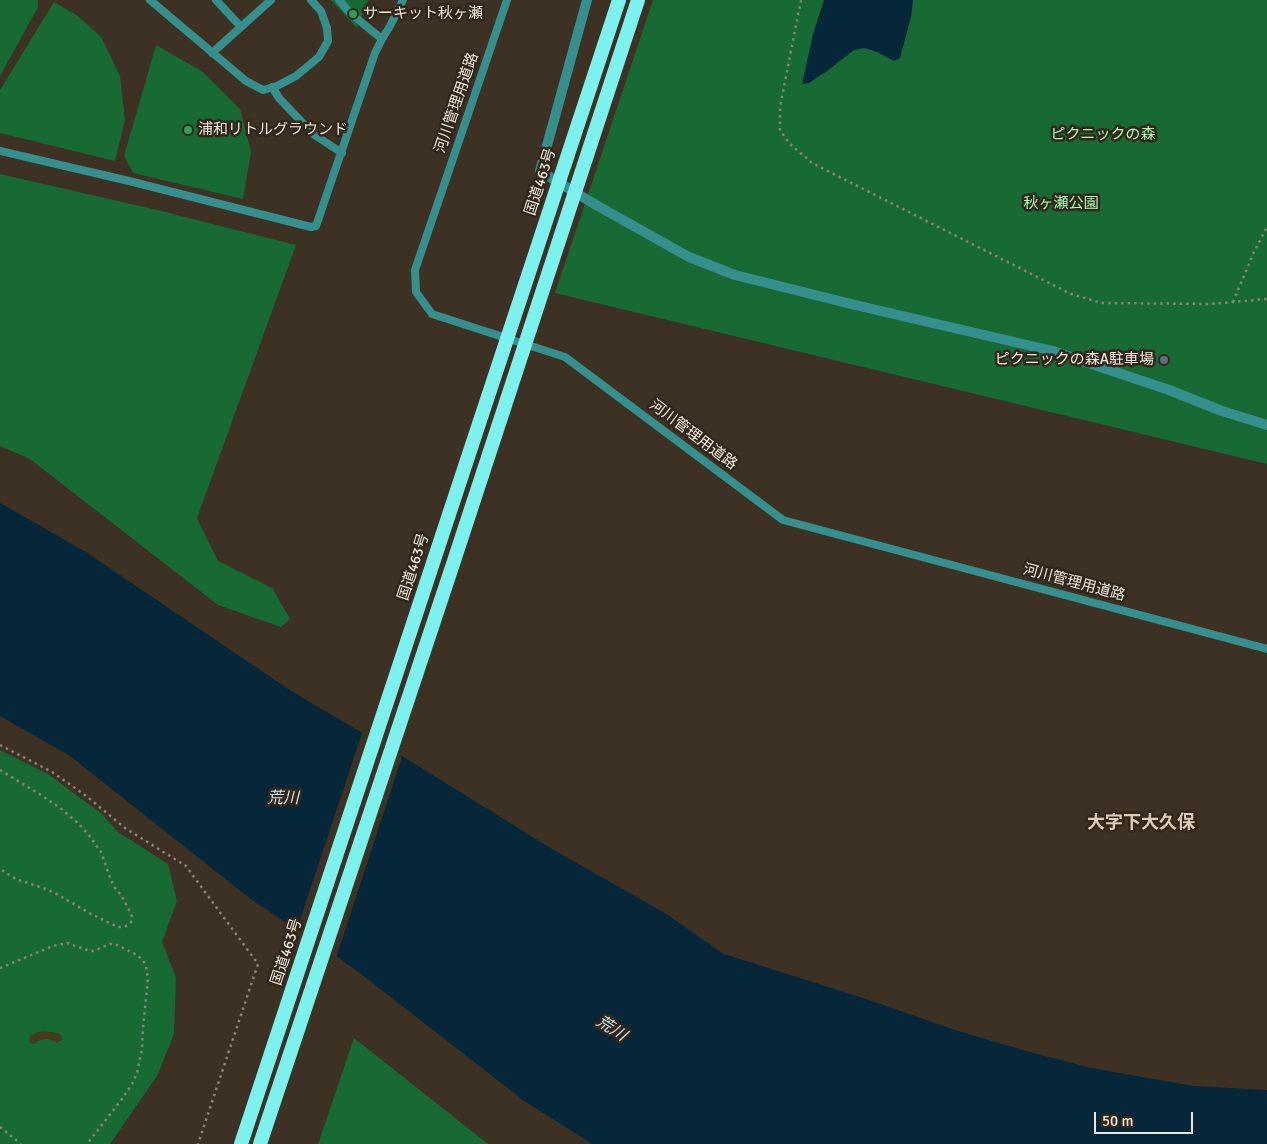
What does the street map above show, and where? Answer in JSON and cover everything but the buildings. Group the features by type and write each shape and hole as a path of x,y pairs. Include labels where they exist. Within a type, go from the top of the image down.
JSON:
{"highway":[{"name":"国道463号","path":"241,1144 619,0"},
{"path":"260,1144 638,0"}],"street":[{"path":"587,0 540,171 689,257 735,275 1053,351 1267,425"}],"lane":[{"path":"150,0 246,81 263,90 272,88 296,76 312,64 319,57 328,41 327,28 321,11 311,0"},
{"path":"216,0 241,27"},
{"path":"212,52 271,0"},
{"path":"0,151 311,227 316,226 375,53 403,0"},
{"name":"河川管理用道路","path":"507,0 415,270 416,292 432,314 565,356 783,520 1267,649"},
{"path":"342,2 350,13 382,39"},
{"path":"272,88 313,134 342,153"}],"path":[{"path":"801,0 780,107 780,130 789,143 812,163 1071,294 1102,303 1210,304 1267,299"},
{"path":"1232,302 1267,227"},
{"path":"0,744 52,772 85,794 124,828 186,866 258,964 198,1144"},
{"path":"0,770 60,808 88,834 101,852 111,880 132,916 131,922 128,925 118,927 55,893 16,879 0,869"},
{"path":"0,968 54,946 67,944 94,950 115,944 137,955 146,966 148,979 142,1048 137,1073 122,1099 88,1144"},
{"path":"0,1127 21,1144"}],"green space":[{"path":"0,0 38,0 38,7 0,76"},
{"name":"サーキット秋ヶ瀬","path":"331,0 368,0 357,28"},
{"name":"秋ヶ瀬公園","path":"653,0 1267,0 1267,464 555,293"},
{"path":"54,2 78,16 101,37 120,76 125,120 115,161 0,133 0,90"},
{"name":"浦和リトルグラウンド","path":"156,45 203,72 240,109 251,152 243,199 133,173 124,156"},
{"path":"0,174 157,210 296,245 197,518 218,561 272,588 290,619 281,627 218,605 30,459 0,446"},
{"path":"0,750 48,774 102,814 118,832 168,864 177,901 162,942 176,978 174,1034 157,1076 110,1144 0,1144"},
{"path":"354,1038 488,1144 318,1144"}],"sand":[{"path":"43,1031 60,1034 62,1040 57,1043 45,1039 34,1044 30,1043 31,1035"}],"water":[{"path":"824,0 913,0 911,17 900,58 894,61 864,48 854,50 809,83 802,84 813,34"},
{"name":"荒川","path":"0,503 86,552 291,691 402,756 552,849 663,912 724,954 866,999 955,1030 1091,1068 1193,1086 1267,1090 1267,1144 592,1144 523,1100 361,974 252,900 70,756 0,716"}],"pier":[{"path":"363,730 403,754 336,958 296,932"}],"place":[{"name":"サーキット秋ヶ瀬","path":"353,14"},
{"name":"浦和リトルグラウンド","path":"188,130"},
{"name":"ピクニックの森A駐車場","path":"1164,360"}],"district":[{"name":"大字下大久保","path":"1141,823"}],"park label":[{"name":"ピクニックの森","path":"1103,135"}]}
